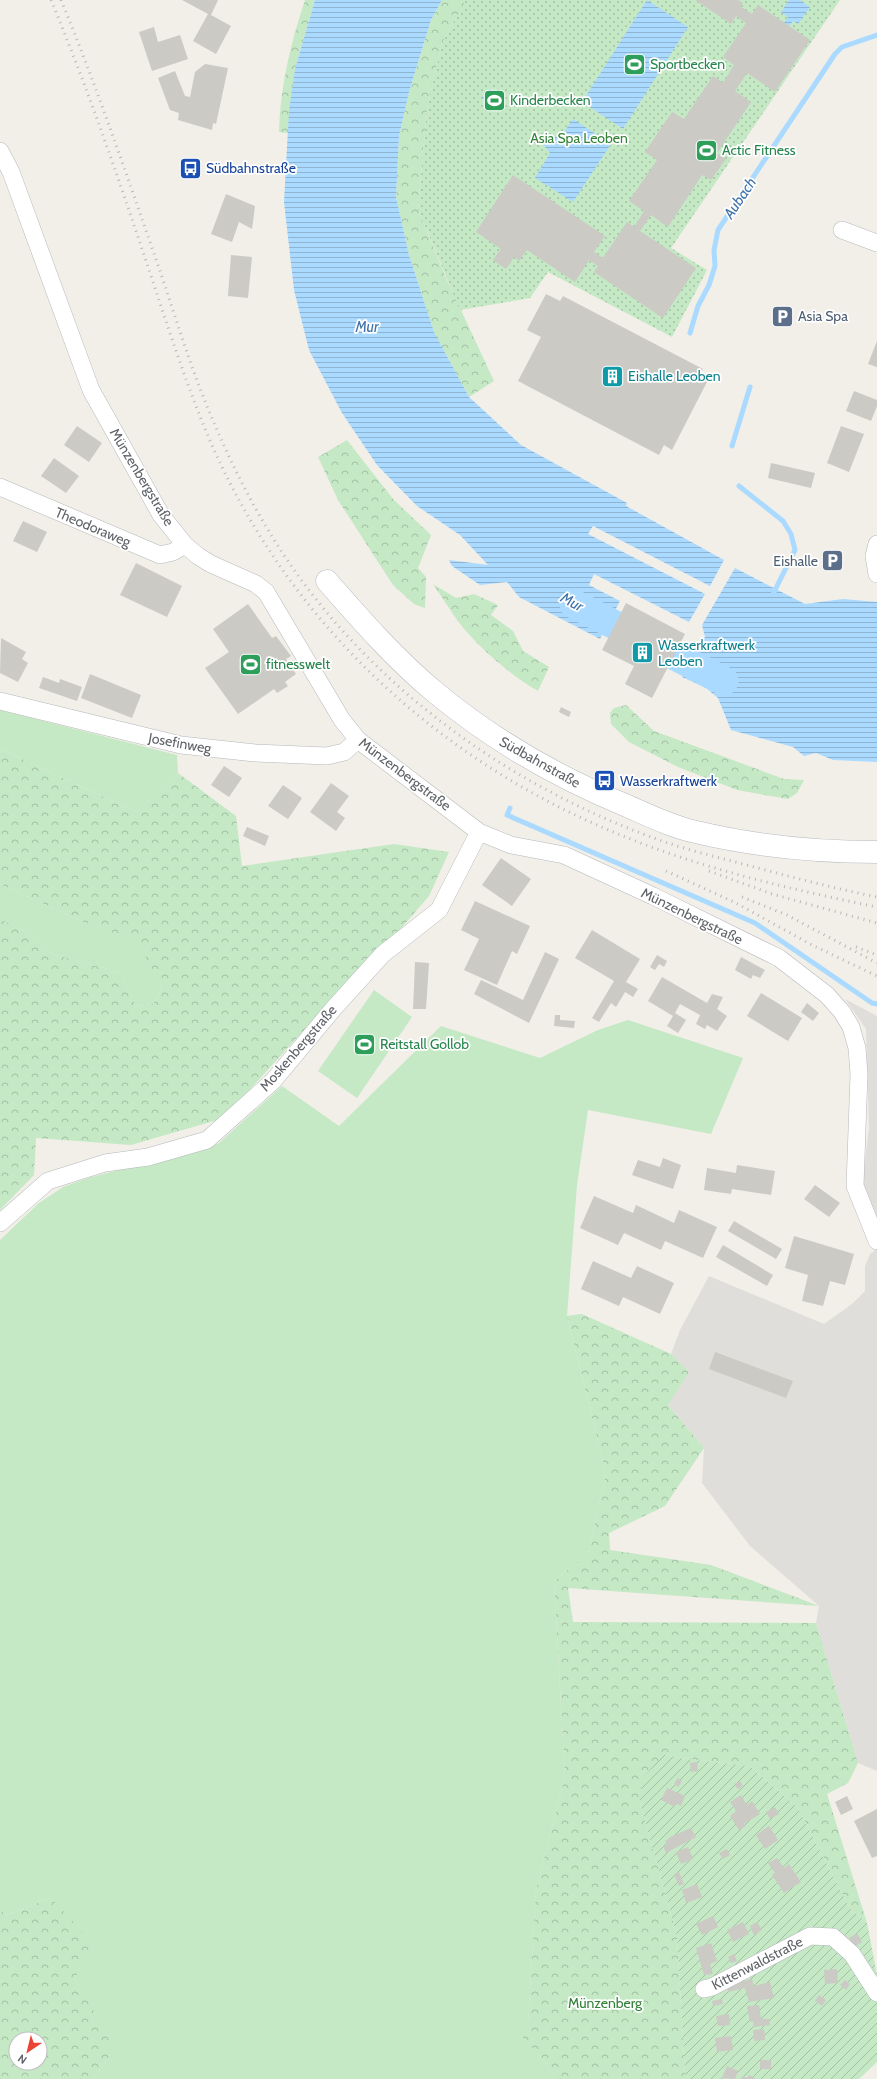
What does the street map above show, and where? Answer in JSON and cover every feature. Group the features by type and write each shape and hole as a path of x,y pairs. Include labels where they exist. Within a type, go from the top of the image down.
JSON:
{"main road":[{"name":"Südbahnstraße","path":"327,581 386,645 435,692 473,722 517,751 597,794 695,832 770,845 877,852"}],"street":[{"name":"Münzenbergstraße","path":"0,151 11,172 91,390 161,515 185,545 211,564 256,584 266,592 342,720 358,740 479,832 511,845 564,855 653,896 779,958 827,995 842,1012 851,1027 857,1048 859,1074 855,1186 877,1241"},
{"path":"842,230 877,243"},
{"name":"Theodoraweg","path":"0,488 160,555 173,552 185,545"},
{"path":"876,573 874,556 877,544"},
{"name":"Josefinweg","path":"0,701 181,745 255,753 327,756 344,752 358,740"},
{"name":"Moskenbergstraße","path":"0,1223 48,1182 105,1163 148,1157 207,1140 273,1081 334,1008 383,954 439,910 479,832"},
{"name":"Kittenwaldstraße","path":"704,1989 712,1987 810,1936 833,1937 852,1954 877,1993"}],"shaded area":[{"path":"845,999 877,1016 877,1221 862,1184 869,1128 866,1029"},
{"path":"877,1249 877,1771 858,1763 816,1623 819,1606 750,1546 702,1483 704,1448 668,1405 688,1372 671,1354 680,1330 709,1276 824,1324 852,1304 865,1291 865,1266 870,1254"}],"green space":[{"path":"305,0 315,0 295,69 288,133 279,132 287,65"},
{"path":"442,0 466,0 442,43 427,109 418,209 446,278 494,381 469,397 434,332 409,255 396,197 399,136 409,92 431,20"},
{"name":"Asia Spa Leoben","path":"466,0 840,0 671,248 707,270 672,337 548,272 530,298 460,310 418,209 427,109 442,43"},
{"path":"347,440 393,499 431,535 418,568 426,577 425,608 414,604 393,585 338,500 318,457"},
{"path":"433,584 456,598 474,594 498,605 491,615 513,631 523,651 549,667 538,691 516,677 473,639 457,620"},
{"path":"626,705 654,731 784,779 804,780 797,793 788,799 737,790 678,767 629,742 611,724 610,713 614,708"},
{"path":"0,710 177,755 178,773 136,812 0,750"},
{"path":"0,750 136,812 178,773 236,816 242,866 394,844 449,852 429,896 377,956 314,1019 224,1118 131,1145 36,1138 34,1175 0,1210 0,919 33,935 52,954 119,972 136,1006 153,1004 162,989 138,942 84,922 0,884"},
{"path":"0,884 84,922 139,942 162,989 153,1004 136,1006 119,972 52,954 33,935 0,919"},
{"name":"Reitstall Gollob","path":"374,990 412,1017 357,1098 318,1071"},
{"path":"628,1020 743,1058 711,1134 588,1110 577,1185 567,1316 606,1474 588,1554 554,1581 565,1777 536,1890 528,2026 521,2034 546,2063 554,2079 93,2079 109,2058 90,2006 75,1978 51,1898 6,1915 0,1909 0,1240 39,1203 63,1187 88,1178 218,1144 282,1086 339,1126 441,1026 540,1058 598,1030"},
{"name":"Münzenberg","path":"582,1314 671,1354 689,1372 668,1405 704,1448 665,1506 609,1533 610,1550 711,1565 819,1606 568,1588 573,1622 816,1623 858,1763 848,1783 827,1794 867,1923 849,1907 798,1808 750,1766 679,1758 664,1754 640,1803 677,1936 685,2074 688,2079 554,2079 546,2063 520,2034 528,2025 536,1890 565,1777 554,1581 588,1554 606,1474 567,1316"},
{"path":"664,1754 679,1758 750,1766 798,1808 849,1907 867,1923 877,1975 877,2062 859,2079 688,2079 685,2074 677,1936 640,1803 642,1779"},
{"path":"51,1898 94,1944 75,1978 109,2038 109,2058 93,2079 0,2079 0,1909 6,1915"}],"water":[{"name":"Mur","path":"315,0 442,0 431,20 409,92 399,136 396,197 409,255 434,332 469,397 521,445 627,503 626,506 724,560 710,586 593,526 588,534 705,594 689,622 594,574 589,585 620,601 600,639 519,597 507,582 480,585 452,566 449,560 488,565 460,535 417,506 377,465 342,413 309,350 294,290 284,202 289,111 295,69"},
{"name":"Sportbecken","path":"647,0 688,27 623,129 582,102"},
{"path":"789,0 800,0 810,7 798,24 793,21 789,26 784,23 788,17 781,12"},
{"name":"Kinderbecken","path":"490,89 504,98 505,102 501,108 490,106 482,98 485,91"},
{"path":"573,119 611,144 573,202 535,178 550,153 541,142 546,134 560,138"},
{"path":"735,568 805,604 843,599 877,602 877,762 833,760 816,753 804,756 793,747 731,730 718,698 706,688 682,677 705,637 702,625"}],"building":[{"path":"182,0 218,0 211,15 231,26 216,54 193,41 208,14"},
{"path":"695,0 738,0 743,3 741,7 752,14 758,5 810,40 775,92 747,73 735,91 751,102 717,153 726,159 711,180 702,175 668,227 651,215 640,231 696,268 663,318 594,272 598,266 589,260 575,282 527,250 519,261 514,257 506,269 493,260 501,249 476,232 513,175 605,236 594,252 603,258 627,222 634,227 644,211 629,201 657,160 645,152 672,112 684,119 713,76 723,83 734,65 723,57 746,23 736,16 731,24"},
{"path":"154,27 158,42 180,35 188,59 152,71 139,32"},
{"path":"205,64 228,68 216,124 213,123 212,130 178,120 179,113 170,110 158,78 175,71 185,96 190,97 195,72"},
{"path":"226,194 255,206 252,229 239,222 232,242 211,234"},
{"path":"231,255 252,257 248,298 228,296"},
{"name":"Eishalle Leoben","path":"546,294 560,301 563,296 703,369 700,373 709,378 672,450 664,445 659,455 518,381 541,337 527,330"},
{"path":"877,341 877,367 868,364"},
{"path":"854,391 877,400 877,406 871,421 846,411"},
{"path":"77,426 102,443 89,462 64,445"},
{"path":"841,426 864,434 849,472 827,463"},
{"path":"54,458 79,476 66,493 41,476"},
{"path":"771,463 815,473 811,488 768,478"},
{"path":"23,521 47,532 37,552 13,541"},
{"path":"136,563 182,586 167,617 120,595"},
{"name":"Wasserkraftwerk Leoben","path":"626,603 685,634 652,698 625,684 634,666 602,650"},
{"name":"fitnesswelt","path":"248,604 272,638 276,636 291,656 286,659 296,674 285,682 288,686 277,693 274,689 238,714 205,668 229,652 213,629"},
{"path":"1,638 26,652 22,659 28,663 18,682 0,673"},
{"path":"90,674 141,695 132,718 81,698"},
{"path":"43,677 59,683 60,679 82,687 77,701 39,688"},
{"path":"561,707 571,712 569,717 559,712"},
{"path":"224,766 242,778 229,797 211,785"},
{"path":"331,783 349,796 337,812 345,818 336,831 310,812"},
{"path":"283,785 302,798 288,819 268,806"},
{"path":"247,827 269,836 265,846 243,836"},
{"path":"501,858 531,879 512,906 482,885"},
{"path":"475,901 530,926 517,954 512,951 497,985 464,970 479,939 461,930"},
{"path":"592,930 640,959 626,982 638,989 633,997 625,992 616,1007 611,1003 599,1022 592,1018 614,981 575,958"},
{"path":"545,952 559,959 529,1023 474,994 481,980 523,1000"},
{"path":"657,955 667,961 664,967 659,964 655,970 650,967"},
{"path":"741,957 765,970 760,978 753,975 751,979 735,970"},
{"path":"415,962 429,963 426,1009 413,1009"},
{"path":"662,977 707,1003 712,994 723,997 717,1009 727,1016 717,1031 707,1025 705,1029 696,1024 700,1015 680,1004 675,1013 686,1020 678,1033 667,1026 673,1016 648,1001"},
{"path":"761,993 802,1018 788,1041 747,1016"},
{"path":"807,1003 819,1013 813,1021 801,1012"},
{"path":"555,1015 560,1015 560,1020 575,1021 574,1028 554,1026"},
{"path":"663,1158 681,1165 673,1189 632,1175 638,1160 660,1167"},
{"path":"737,1165 775,1171 771,1195 732,1189 731,1194 704,1190 707,1168 736,1173"},
{"path":"815,1185 840,1203 829,1217 804,1199"},
{"path":"594,1196 633,1213 636,1205 674,1223 679,1210 717,1227 703,1258 665,1241 661,1250 624,1233 618,1245 580,1228"},
{"path":"734,1221 782,1249 776,1259 728,1231"},
{"path":"794,1236 854,1254 845,1285 830,1281 823,1306 802,1301 808,1275 785,1268"},
{"path":"723,1245 773,1275 767,1286 716,1257"},
{"path":"593,1261 631,1278 637,1266 674,1283 660,1314 623,1297 619,1306 581,1289"},
{"path":"715,1352 793,1381 786,1398 709,1369"},
{"path":"697,1762 698,1771 691,1772 690,1763"},
{"path":"678,1778 682,1781 678,1787 674,1784"},
{"path":"740,1781 743,1786 738,1789 734,1784"},
{"path":"667,1788 685,1796 681,1806 676,1803 675,1807 661,1800"},
{"path":"741,1795 747,1805 752,1801 760,1814 744,1824 746,1826 739,1830 730,1816 736,1811 730,1802"},
{"path":"847,1796 853,1809 841,1815 835,1802"},
{"path":"775,1807 779,1814 770,1819 766,1812"},
{"path":"877,1809 877,1856 872,1858 854,1821"},
{"path":"769,1826 778,1840 765,1849 756,1835"},
{"path":"691,1828 696,1837 666,1853 663,1846 667,1845 665,1841 669,1839 668,1838"},
{"path":"688,1847 693,1859 681,1864 676,1852"},
{"path":"727,1849 730,1855 723,1859 719,1853"},
{"path":"777,1858 784,1868 789,1864 801,1882 784,1893 772,1875 775,1873 768,1863"},
{"path":"679,1872 684,1884 679,1886 674,1874"},
{"path":"697,1884 702,1897 686,1903 682,1890"},
{"path":"713,1916 718,1927 702,1935 696,1924"},
{"path":"743,1922 749,1934 733,1942 727,1930"},
{"path":"757,1922 762,1930 754,1935 750,1926"},
{"path":"857,1933 862,1942 854,1947 849,1938"},
{"path":"711,1943 717,1961 710,1964 713,1974 704,1975 696,1948"},
{"path":"734,1954 737,1961 731,1963 728,1957"},
{"path":"837,1969 838,1983 825,1984 824,1970"},
{"path":"752,1979 754,1986 770,1982 774,1998 749,2002 745,1988 728,1992 727,1985"},
{"path":"845,1980 850,1984 846,1990 840,1985"},
{"path":"819,1995 826,2000 822,2006 815,2001"},
{"path":"722,1999 723,2004 713,2006 712,2001"},
{"path":"759,2005 761,2019 769,2019 770,2025 754,2027 753,2021 750,2022 747,2006"},
{"path":"729,2014 730,2025 718,2026 716,2016"},
{"path":"764,2029 765,2040 754,2041 753,2030"},
{"path":"731,2036 733,2050 717,2052 715,2038"},
{"path":"760,2060 771,2060 771,2069 760,2069"},
{"path":"727,2066 738,2071 735,2079 722,2078"},
{"path":"749,2075 756,2079 741,2079 743,2076 747,2078"}],"waterway":[{"name":"Aubach","path":"690,333 698,306 709,285 715,266 714,250 718,230 835,54 842,47 877,35"},
{"name":"Aubach","path":"732,446 750,387"},
{"path":"739,486 783,521 791,534 795,550 773,594"},
{"name":"Mur","path":"574,604 724,681"},
{"path":"510,808 507,815 755,923 872,1003 877,1004"}],"railway":[{"path":"51,0 99,124 183,371 211,443 243,506 280,566 323,622 370,673 423,719 479,761 540,797 604,828 670,854 773,884 877,907"},
{"path":"61,0 111,132 192,365 223,444 242,483 273,539 297,574 332,619 371,661 414,700 459,735 507,767 557,795 609,820 662,841 793,877 877,897"},
{"path":"666,871 734,902 812,945 877,976"},
{"path":"709,871 772,894 877,923"},
{"path":"742,897 787,915 877,963"},
{"path":"856,947 877,955"}],"place":[{"name":"Sportbecken","path":"635,64"},
{"name":"Kinderbecken","path":"494,100"},
{"name":"Actic Fitness","path":"707,150"},
{"name":"Südbahnstraße","path":"190,168"},
{"name":"Asia Spa","path":"782,316"},
{"name":"Eishalle Leoben","path":"613,376"},
{"name":"Eishalle","path":"833,561"},
{"name":"Wasserkraftwerk Leoben","path":"642,653"},
{"name":"fitnesswelt","path":"251,664"},
{"name":"Wasserkraftwerk","path":"604,781"},
{"name":"Reitstall Gollob","path":"365,1044"}]}
